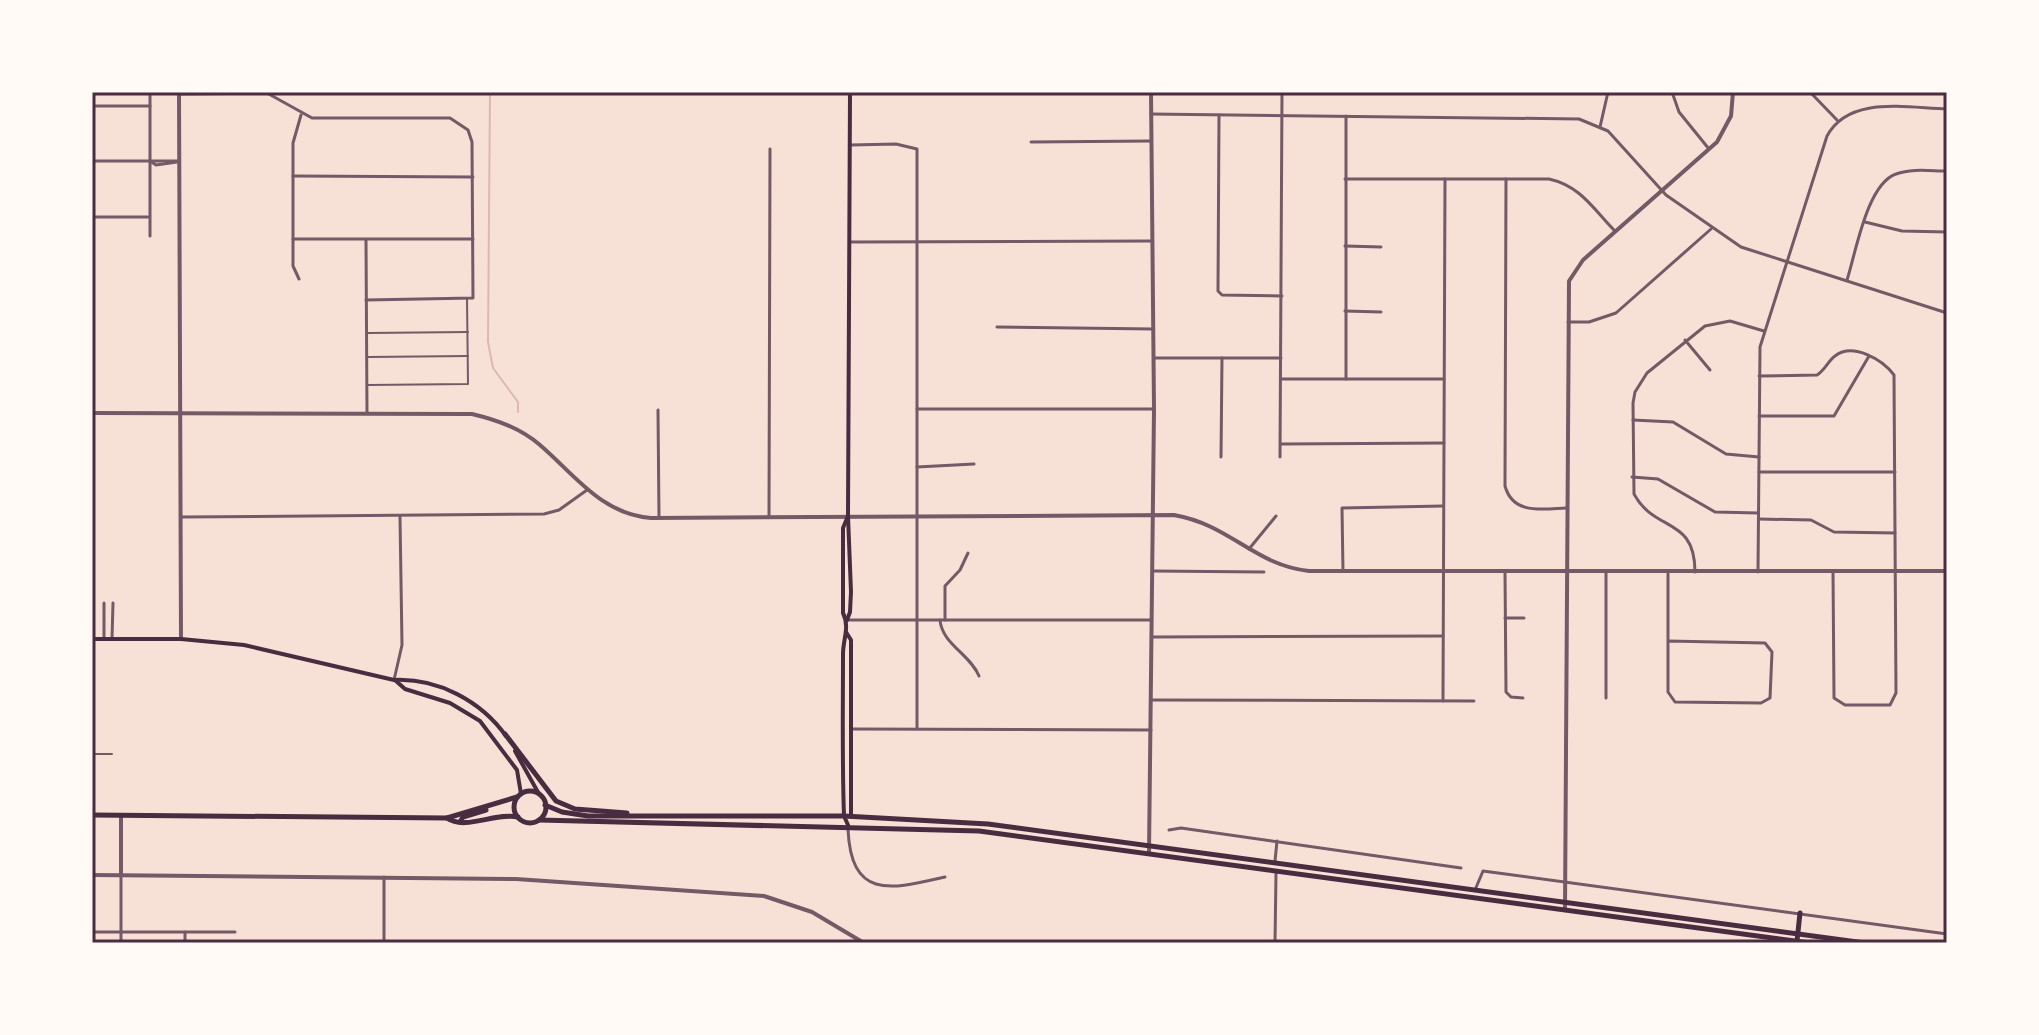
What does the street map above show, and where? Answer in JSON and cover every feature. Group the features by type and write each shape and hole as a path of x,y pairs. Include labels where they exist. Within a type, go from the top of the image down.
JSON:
{"main road":[{"path":"848,825 843,640 851,592 851,525 848,516 850,92"},
{"path":"846,632 851,640 847,816"},
{"path":"92,639 181,639 261,648 394,680 409,679 469,699 505,734 556,801 575,809 640,816"},
{"path":"394,680 405,689 450,703 480,721 517,770 519,795 514,805 518,817"},
{"path":"505,734 545,805 576,815 847,816 975,822 1276,871 1865,943"},
{"path":"460,822 463,817 530,791 539,794"},
{"path":"539,820 545,805"},
{"path":"92,815 447,818 489,806"},
{"path":"447,818 460,822 503,814 528,823 539,820 848,825 979,831 1275,862 1810,943"},
{"path":"727,816 727,824"},
{"path":"1472,897 1475,890"},
{"path":"1797,941 1800,913"}],"street":[{"path":"150,92 150,236"},
{"path":"1149,849 1154,409 1151,92"},
{"path":"1280,457 1282,92"},
{"path":"1600,127 1608,92"},
{"path":"1672,92 1679,112 1709,149"},
{"path":"1566,906 1569,281 1573,271 1615,231 1709,149 1727,127 1733,92"},
{"path":"1810,92 1837,120"},
{"path":"181,639 179,93 267,93 301,115 312,118 450,118 460,122 472,142 470,298 366,300"},
{"path":"92,106 150,106"},
{"path":"1758,572 1759,376 1765,331 1827,136 1837,120 1860,109 1947,109"},
{"path":"1151,114 1567,117 1600,127 1620,143 1662,190 1741,247 1947,313"},
{"path":"299,279 293,266 293,143 301,115"},
{"path":"1219,115 1218,291 1222,295 1282,296"},
{"path":"1346,116 1346,379"},
{"path":"1031,142 1151,141"},
{"path":"851,145 896,144 917,149 917,728"},
{"path":"769,516 770,149"},
{"path":"92,161 179,161"},
{"path":"1847,281 1877,189 1888,178 1908,171 1947,171"},
{"path":"293,176 473,177"},
{"path":"1345,179 1549,179 1571,186 1615,231"},
{"path":"1443,701 1445,179"},
{"path":"1506,179 1505,486 1510,499 1524,508 1567,508"},
{"path":"92,217 150,217"},
{"path":"1865,222 1902,231 1947,232"},
{"path":"1568,322 1589,322 1616,313 1712,228"},
{"path":"293,239 473,239"},
{"path":"366,239 367,412"},
{"path":"851,242 1151,241"},
{"path":"1345,246 1381,247"},
{"path":"1345,311 1381,312"},
{"path":"1695,572 1693,545 1643,507 1634,494 1633,420 1639,383 1685,340 1719,321 1765,331"},
{"path":"997,327 1154,329"},
{"path":"1685,340 1710,370"},
{"path":"1759,376 1813,376 1842,352 1869,356 1887,365 1894,375 1894,702 1845,705 1836,701 1833,571"},
{"path":"1759,416 1834,416 1869,356"},
{"path":"1154,358 1281,358"},
{"path":"1221,457 1222,358"},
{"path":"1281,379 1444,379"},
{"path":"917,409 1154,409"},
{"path":"658,410 659,518"},
{"path":"92,413 452,412 494,420 541,446 587,490 616,509 640,517 1153,515 1205,521 1249,549 1293,569 1947,571"},
{"path":"1633,420 1673,422 1726,454 1759,457"},
{"path":"1281,444 1444,443"},
{"path":"917,467 974,464"},
{"path":"1759,472 1895,472"},
{"path":"1632,477 1658,479 1715,512 1811,520 1834,532 1895,533"},
{"path":"182,517 544,514 559,510 587,490"},
{"path":"1343,571 1342,508 1444,506"},
{"path":"1249,549 1276,516"},
{"path":"394,680 402,645 400,517"},
{"path":"968,553 960,570 946,583 942,620 945,635 971,662 979,676"},
{"path":"1153,571 1264,572"},
{"path":"1505,572 1506,692 1511,697 1523,698"},
{"path":"1606,572 1606,698"},
{"path":"1668,572 1668,641 1668,692 1675,702 1761,703 1770,698 1772,652 1765,643 1668,641"},
{"path":"104,603 104,639"},
{"path":"112,639 113,603"},
{"path":"1505,618 1524,618"},
{"path":"847,620 1153,620"},
{"path":"1152,637 1443,636"},
{"path":"1152,700 1474,701"},
{"path":"850,729 1151,730"},
{"path":"121,815 121,943"},
{"path":"848,825 852,860 860,874 873,884 898,888 945,877"},
{"path":"1169,830 1181,828 1461,868"},
{"path":"1275,943 1277,841"},
{"path":"1475,890 1483,871 1947,934"},
{"path":"92,875 562,881 764,896 812,912 864,943"},
{"path":"384,877 384,943"},
{"path":"92,932 235,932"},
{"path":"185,932 185,943"}],"lane":[{"path":"367,385 468,384 470,298"},
{"path":"367,333 468,332"},
{"path":"367,357 468,356"},
{"path":"92,754 112,754"}],"waterway":[{"path":"490,92 488,342 493,368 518,402 518,412"}]}
